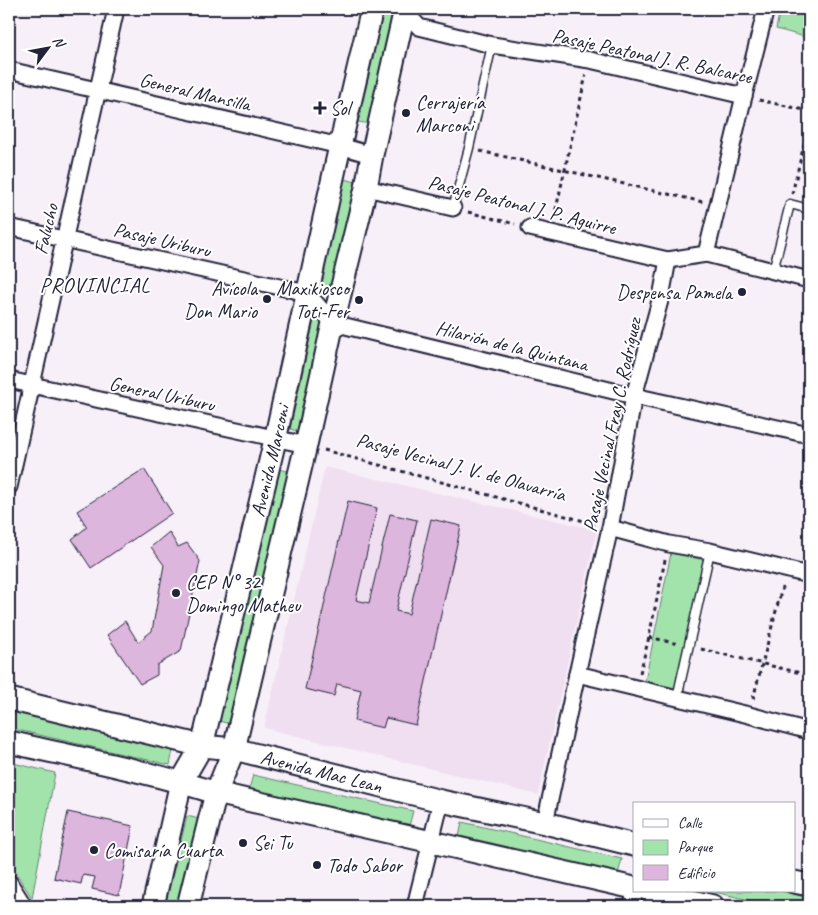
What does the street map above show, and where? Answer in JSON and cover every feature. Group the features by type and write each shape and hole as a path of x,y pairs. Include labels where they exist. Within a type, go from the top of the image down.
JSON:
{"main road":[{"name":"Avenida Marconi","path":"153,906 180,782 202,746 275,440 372,9"},
{"name":"Avenida Marconi","path":"188,906 216,793 234,749 306,445 332,323 366,188 404,9"},
{"name":"Avenida Mac Lean","path":"9,699 202,746 234,749 441,801 545,823 633,845"},
{"path":"9,742 180,782 216,793 431,841 633,890"},
{"path":"796,883 809,886"},
{"path":"653,892 713,906"}],"street":[{"name":"Falucho","path":"9,487 116,9"},
{"name":"Pasaje Peatonal J. R. Balcarce","path":"404,9 419,27 492,45 590,60 744,96"},
{"path":"706,254 766,9"},
{"name":"General Mansilla","path":"9,70 372,155"},
{"name":"Pasaje Peatonal J. P. Aguirre","path":"366,188 453,208"},
{"name":"Pasaje Uriburu","path":"9,227 307,293"},
{"name":"Pasaje Peatonal J. P. Aguirre","path":"530,228 668,260"},
{"path":"668,260 706,254 809,280"},
{"name":"Pasaje Vecinal Fray C. Rodríguez","path":"545,823 610,528 634,396 661,297 668,260"},
{"path":"307,293 332,323"},
{"name":"Hilarión de la Quintana","path":"332,323 634,396 809,435"},
{"name":"General Uriburu","path":"9,380 275,440 306,445"},
{"path":"610,528 669,544 710,551 809,575"},
{"path":"577,674 809,731"},
{"path":"415,906 441,801"},
{"path":"9,882 24,906"},
{"path":"632,906 635,892"}],"lane":[{"path":"453,208 469,148 492,45"},
{"path":"773,271 790,204 809,209"},
{"path":"678,698 710,551"}],"path":[{"path":"550,232 590,60"},
{"name":"Pasaje Peatonal J. R. Balcarce","path":"744,96 809,112"},
{"path":"790,204 809,124"},
{"path":"469,148 718,205"},
{"name":"Pasaje Peatonal J. P. Aguirre","path":"453,208 530,228"},
{"name":"Pasaje Vecinal J. V. de Olavarría","path":"306,445 610,528"},
{"path":"636,688 669,544"},
{"path":"749,715 787,569"},
{"path":"649,637 809,675"}],"shaded area":[{"path":"325,467 597,530 538,795 264,728"}],"green space":[{"path":"780,9 809,9 809,38 776,29"},
{"path":"383,13 394,16 370,124 358,122"},
{"path":"344,179 356,182 332,291 320,288"},
{"path":"314,320 326,323 301,432 290,429"},
{"path":"279,469 291,472 230,724 219,721"},
{"path":"671,553 705,560 678,694 644,686"},
{"path":"9,710 173,750 170,765 9,728"},
{"path":"9,762 55,773 32,898 9,862"},
{"path":"253,775 413,811 409,826 249,789"},
{"path":"187,816 199,819 178,906 165,906"},
{"path":"462,822 622,859 618,874 459,837"},
{"path":"714,892 785,892 809,898 809,906 775,906"}],"building":[{"name":"CEP N° 32 Domingo Matheu","path":"144,469 172,513 91,568 72,539 87,527 77,511"},
{"path":"348,501 377,508 356,600 369,603 390,514 417,520 396,611 409,614 431,519 461,526 416,725 386,718 383,728 354,721 361,690 337,684 334,696 305,689"},
{"name":"CEP N° 32 Domingo Matheu","path":"169,532 178,547 187,543 200,561 181,651 157,665 157,675 140,684 107,635 125,621 138,642 152,631 164,565 151,547"},
{"name":"Comisaría Cuarta","path":"68,812 133,826 119,895 92,889 95,877 83,875 81,884 54,878"}],"place":[{"name":"Sol","path":"320,108"},
{"name":"Cerrajería Marconi","path":"406,113"},
{"name":"Despensa Pamela","path":"742,292"},
{"name":"Avícola Don Mario","path":"267,299"},
{"name":"Maxikiosco Toti-Fer","path":"359,300"},
{"name":"CEP N° 32 Domingo Matheu","path":"176,593"},
{"name":"Sei Tu","path":"243,843"},
{"name":"Comisaría Cuarta","path":"94,850"},
{"name":"Todo Sabor","path":"317,865"}],"district":[{"name":"PROVINCIAL","path":"95,285"}]}
